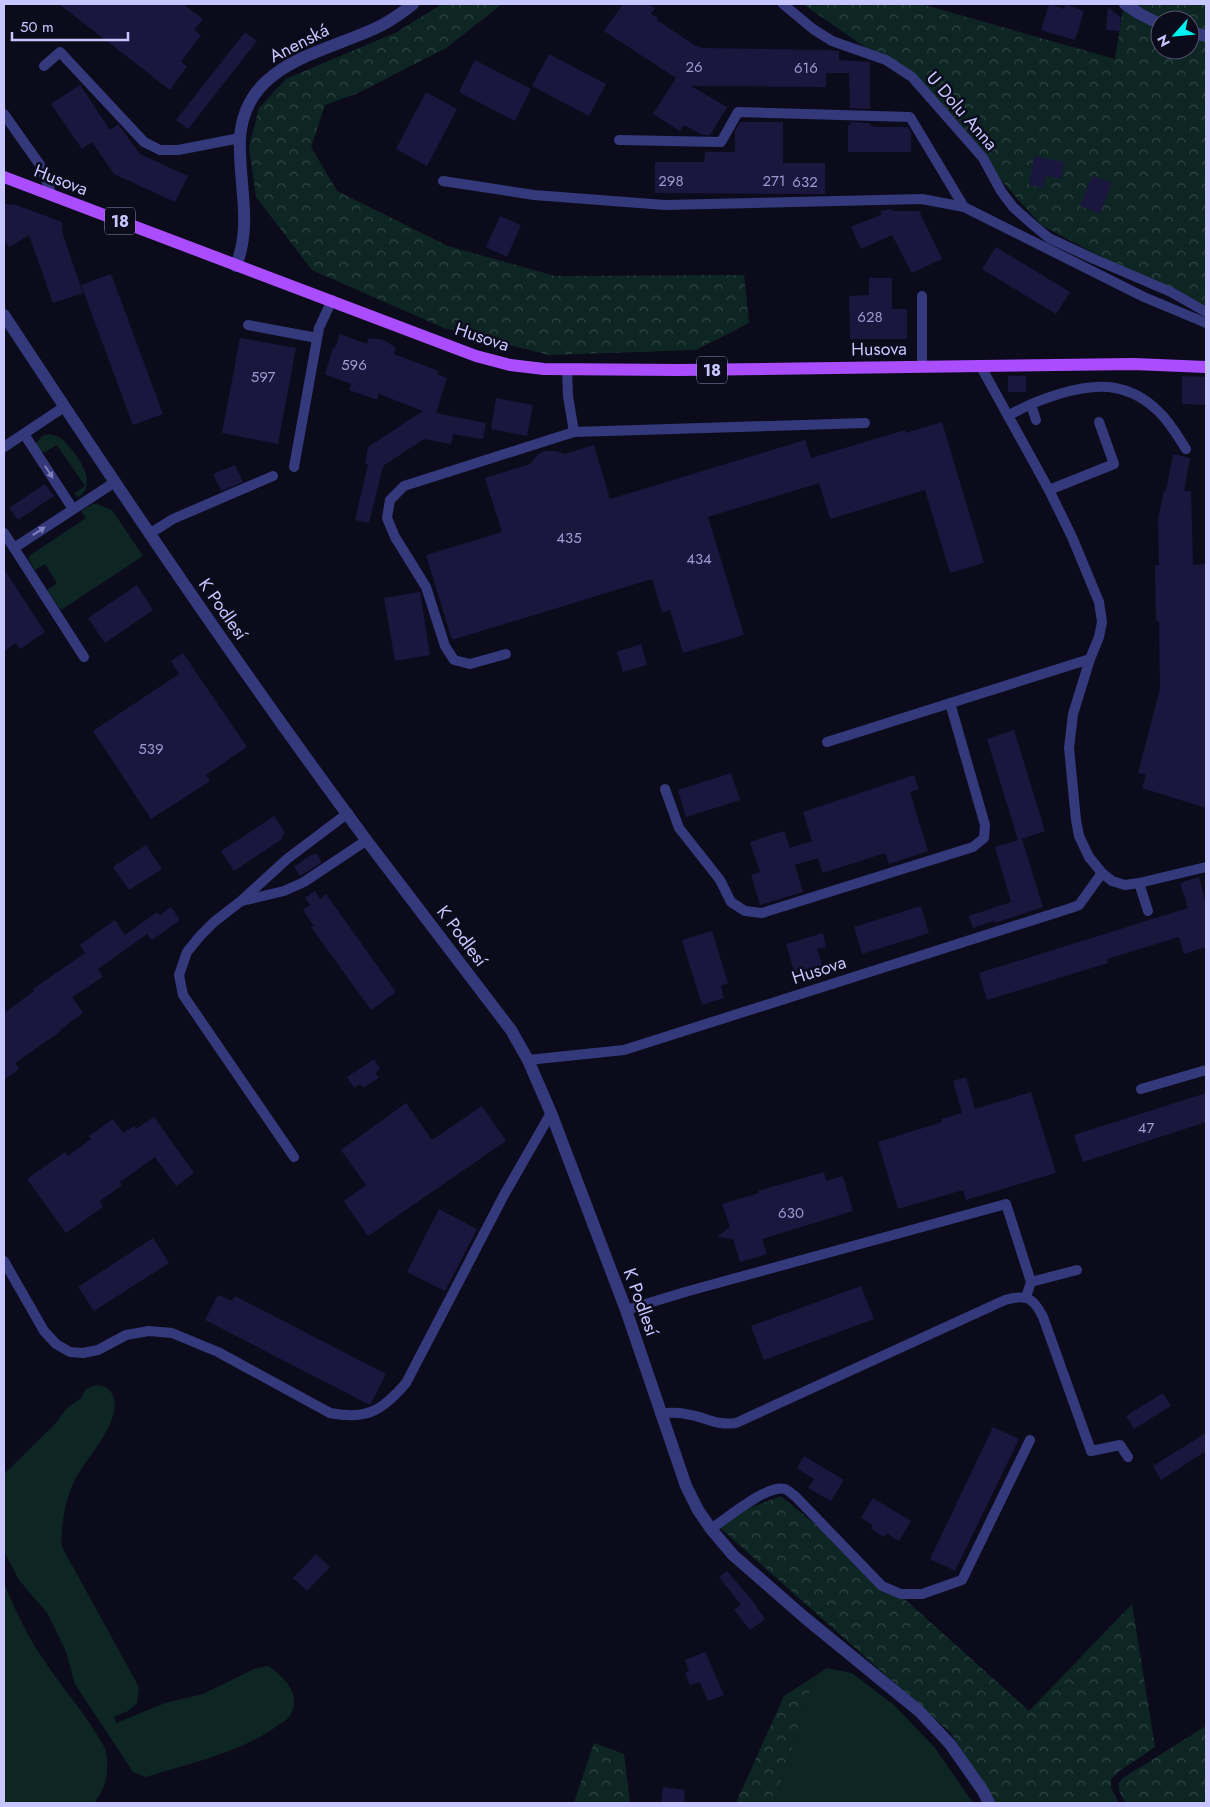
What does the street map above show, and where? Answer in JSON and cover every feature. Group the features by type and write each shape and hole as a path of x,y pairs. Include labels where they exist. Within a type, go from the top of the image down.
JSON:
{"main road":[{"name":"Husova","path":"4,177 476,356 510,365 567,369 679,370 1134,364 1206,367"}],"street":[{"name":"Anenská","path":"236,266 242,250 245,221 240,138 245,114 254,95 264,83 282,68 303,57 381,25 413,4"},
{"path":"1125,4 1150,19"},
{"name":"K Podlesí","path":"4,316 149,534 367,840 511,1030 528,1060 552,1113 626,1310 686,1486 711,1530 733,1555 804,1617 919,1711 950,1744 983,1791 989,1803"}],"lane":[{"name":"U Dolu Anna","path":"783,4 812,29 832,41 886,60 912,78 984,158 1001,192 1013,207 1044,233 1094,259 1171,292 1206,312"},
{"path":"44,66 60,52 144,142 160,150 178,150 240,138"},
{"path":"619,140 721,142 738,112 910,117 964,207"},
{"path":"4,114 40,165 52,195"},
{"path":"443,181 534,195 665,205 922,199 964,207 1144,297 1206,323"},
{"path":"922,296 922,366"},
{"path":"294,467 319,328 332,300"},
{"path":"248,325 317,338"},
{"path":"980,365 1049,490 1072,537 1099,602 1102,622 1099,638 1090,659 1073,714 1069,748 1076,820 1080,836 1089,857 1102,873 1112,881 1125,885 1206,866"},
{"path":"567,369 568,396 574,432"},
{"path":"1008,416 1051,397 1091,387 1115,388 1140,396 1160,412 1186,449"},
{"path":"1031,405 1036,420"},
{"path":"5,445 64,406"},
{"path":"1049,490 1114,464 1099,422"},
{"path":"506,654 470,664 454,660 444,646 426,587 395,537 387,518 390,500 404,486 574,432 865,423"},
{"path":"24,434 73,510"},
{"path":"149,534 173,519 273,476"},
{"path":"14,548 115,482"},
{"path":"4,533 84,657"},
{"path":"827,742 1090,659"},
{"path":"665,789 679,828 720,880 731,902 745,912 762,913 973,848 984,838 985,825 950,703"},
{"path":"294,1157 183,995 179,975 187,952 214,922 241,902 287,859 348,813"},
{"path":"241,902 284,891 304,882 367,840"},
{"name":"Husova","path":"528,1060 624,1050 1062,911 1080,905 1102,873"},
{"path":"1139,883 1148,911"},
{"path":"1142,1089 1206,1070"},
{"path":"4,1261 44,1331 56,1344 70,1352 84,1353 98,1350 126,1336 149,1330 172,1333 218,1352 330,1412 348,1416 363,1415 376,1410 392,1399 406,1383 504,1196 552,1113"},
{"path":"626,1310 1006,1204 1031,1282 1026,1297"},
{"path":"1031,1282 1077,1270"},
{"path":"660,1413 686,1414 712,1422 736,1423 1005,1300 1026,1297 1037,1305 1043,1317 1091,1451 1120,1445 1128,1457"},
{"path":"711,1530 763,1494 773,1490 785,1489 795,1496 882,1586 901,1594 922,1594 962,1580 1030,1440"}],"green space":[{"path":"442,4 502,4 446,48 358,93 325,105 311,147 337,191 448,246 555,276 744,275 749,323 696,350 549,355 444,328 312,270 256,197 249,147 259,108 286,79 397,32"},
{"path":"803,4 921,4 1115,59 1124,4 1206,4 1206,312 1041,225 911,79"},
{"path":"49,434 59,437 64,441 84,469 87,484 85,491 79,497 74,494 85,486 57,445 45,452 39,452 35,445 42,436"},
{"path":"93,504 112,510 143,556 61,610 47,590 57,583 45,564 35,570 29,560 29,556 86,518 81,511"},
{"path":"95,1385 106,1388 112,1393 115,1407 113,1418 101,1441 78,1474 70,1491 62,1524 62,1547 139,1687 137,1703 128,1711 114,1717 116,1723 165,1703 203,1694 254,1669 268,1666 286,1681 293,1694 294,1701 290,1716 264,1735 232,1750 146,1777 133,1772 75,1684 66,1652 48,1614 19,1580 4,1552 4,1474 55,1424 67,1408 81,1398 85,1390"},
{"path":"781,1496 890,1586 1029,1711 1132,1604 1155,1747 1118,1772 1111,1779 1111,1788 1119,1803 993,1803 951,1733 719,1527 744,1510"},
{"path":"4,1583 36,1647 105,1748 107,1770 105,1784 94,1803 4,1803"},
{"path":"827,1668 852,1673 894,1705 935,1748 973,1803 774,1803 815,1676"},
{"path":"815,1676 774,1803 736,1803 784,1696"},
{"path":"1206,1726 1206,1803 1126,1803 1119,1791 1119,1783 1123,1778"},
{"path":"594,1743 624,1754 630,1803 574,1803"}],"building":[{"path":"59,4 183,4 203,19 194,30 201,35 181,62 187,66 170,90"},
{"path":"623,4 648,4 655,8 651,14 658,18 657,20 694,45 702,48 839,51 839,60 870,62 870,109 850,108 849,73 826,73 826,87 691,86 727,107 710,135 702,135 684,125 680,131 653,114 676,78 604,31"},
{"path":"1049,4 1064,9 1065,4 1084,11 1075,40 1041,30"},
{"path":"1108,7 1121,18 1120,31 1106,30"},
{"path":"245,32 257,41 188,129 176,120"},
{"path":"549,54 606,84 589,116 532,86"},
{"path":"475,60 531,89 515,121 459,92"},
{"path":"80,85 110,130 118,124 140,154 188,176 175,202 114,174 92,142 82,149 51,104"},
{"path":"426,92 457,109 427,166 396,149"},
{"path":"740,122 783,122 783,163 825,163 825,194 655,193 655,162 704,162 705,152 735,152 735,131"},
{"path":"850,122 870,123 872,127 908,127 911,132 911,152 848,152 848,125 850,125"},
{"path":"1034,156 1064,162 1061,179 1046,176 1043,188 1029,185"},
{"path":"1092,176 1112,183 1100,214 1080,206"},
{"path":"4,204 16,205 62,222 63,235 83,293 53,303 29,235 9,247 4,239"},
{"path":"892,209 892,211 919,211 942,259 912,273 892,235 861,249 851,227 882,214 880,211"},
{"path":"500,216 521,225 507,257 486,247"},
{"path":"996,247 1070,292 1056,314 982,269"},
{"path":"111,274 163,414 133,425 81,285"},
{"path":"869,278 892,278 892,309 907,309 907,339 850,339 849,296 869,295"},
{"path":"340,334 367,344 369,338 384,340 396,348 394,354 439,371 437,374 447,378 436,413 486,423 483,439 453,434 451,444 424,439 383,466 369,523 355,520 368,464 365,464 368,447 423,411 379,394 377,400 349,390 351,384 325,374 333,348 335,348"},
{"path":"240,338 296,348 278,444 222,433"},
{"path":"1008,376 1026,376 1026,392 1008,392"},
{"path":"1182,376 1206,377 1206,405 1182,404"},
{"path":"496,398 533,405 527,436 491,429"},
{"path":"942,422 984,563 950,573 925,490 830,519 819,483 708,517 744,635 683,653 670,610 662,613 652,579 452,640 426,555 502,532 485,478 530,464 538,454 545,451 556,451 565,454 594,445 610,499 805,440 811,458 905,430 906,433"},
{"path":"1173,454 1190,458 1184,491 1191,491 1193,565 1206,564 1206,808 1142,788 1146,775 1138,773 1160,689 1159,621 1156,621 1155,565 1159,565 1158,519"},
{"path":"235,465 243,482 221,491 213,474"},
{"path":"45,484 54,496 18,520 9,508"},
{"path":"4,569 45,632 20,649 16,643 4,651"},
{"path":"137,585 153,610 105,643 88,618"},
{"path":"420,592 430,655 395,661 384,598"},
{"path":"641,644 647,665 623,672 617,652"},
{"path":"183,653 247,747 206,775 210,781 151,819 93,731 179,674 171,661"},
{"path":"1014,730 1045,831 1022,839 1043,907 995,923 994,921 973,928 969,916 1011,902 995,847 1018,840 987,739"},
{"path":"731,773 740,800 686,817 678,790"},
{"path":"914,775 919,789 910,792 928,851 889,864 885,853 823,873 818,858 795,865 803,892 760,905 751,875 760,872 750,842 784,831 790,848 812,841 803,812"},
{"path":"274,816 285,833 282,839 234,871 221,851"},
{"path":"146,845 162,869 129,890 113,867"},
{"path":"317,854 321,863 300,876 294,867 311,855"},
{"path":"1199,877 1206,904 1206,947 1184,954 1179,937 1107,959 1108,963 987,1000 979,973 1188,908 1180,883"},
{"path":"315,891 320,899 326,894 396,992 371,1010 311,927 314,926 303,910 310,905 305,898"},
{"path":"921,906 929,933 862,954 854,927"},
{"path":"171,907 180,920 152,940 147,934 98,969 103,977 72,997 83,1013 15,1063 19,1069 4,1080 4,1013 34,991 33,989 85,953 80,945 115,920 125,935 157,912 160,915"},
{"path":"712,931 728,983 721,986 724,998 702,1005 682,940"},
{"path":"823,933 826,947 817,949 824,970 796,978 786,944"},
{"path":"374,1059 380,1069 375,1073 379,1078 363,1088 360,1084 354,1088 347,1077"},
{"path":"966,1077 975,1109 1031,1092 1056,1173 966,1200 963,1190 898,1209 878,1142 942,1122 941,1119 962,1113 953,1081"},
{"path":"1206,1093 1206,1122 1083,1162 1074,1135"},
{"path":"406,1103 432,1140 482,1106 506,1141 368,1236 344,1201 366,1185 341,1150"},
{"path":"154,1117 194,1173 176,1186 155,1157 120,1182 122,1185 100,1201 103,1207 66,1233 27,1179 65,1152 68,1156 91,1139 89,1136 113,1119 123,1133 134,1126 136,1129"},
{"path":"824,1172 826,1181 843,1176 853,1211 762,1239 767,1254 740,1262 733,1239 717,1237 730,1227 722,1204 759,1193 758,1191"},
{"path":"439,1209 477,1229 445,1291 407,1272"},
{"path":"153,1238 169,1263 94,1311 78,1287"},
{"path":"861,1286 874,1319 764,1360 751,1326"},
{"path":"218,1295 232,1301 235,1296 386,1374 370,1405 205,1320"},
{"path":"1163,1393 1171,1406 1134,1429 1126,1416"},
{"path":"993,1427 1019,1439 955,1571 930,1559"},
{"path":"1206,1433 1206,1451 1161,1480 1153,1466"},
{"path":"804,1456 844,1480 831,1501 808,1488 814,1479 797,1468"},
{"path":"873,1498 911,1521 899,1541 886,1533 884,1537 871,1529 873,1525 861,1518"},
{"path":"316,1554 330,1567 307,1591 293,1578"},
{"path":"727,1571 752,1600 765,1619 750,1630 734,1610 741,1605 719,1577"},
{"path":"705,1652 724,1695 708,1701 700,1682 690,1685 685,1673 689,1671 685,1660"},
{"path":"663,1787 685,1790 684,1803 661,1803"}]}
